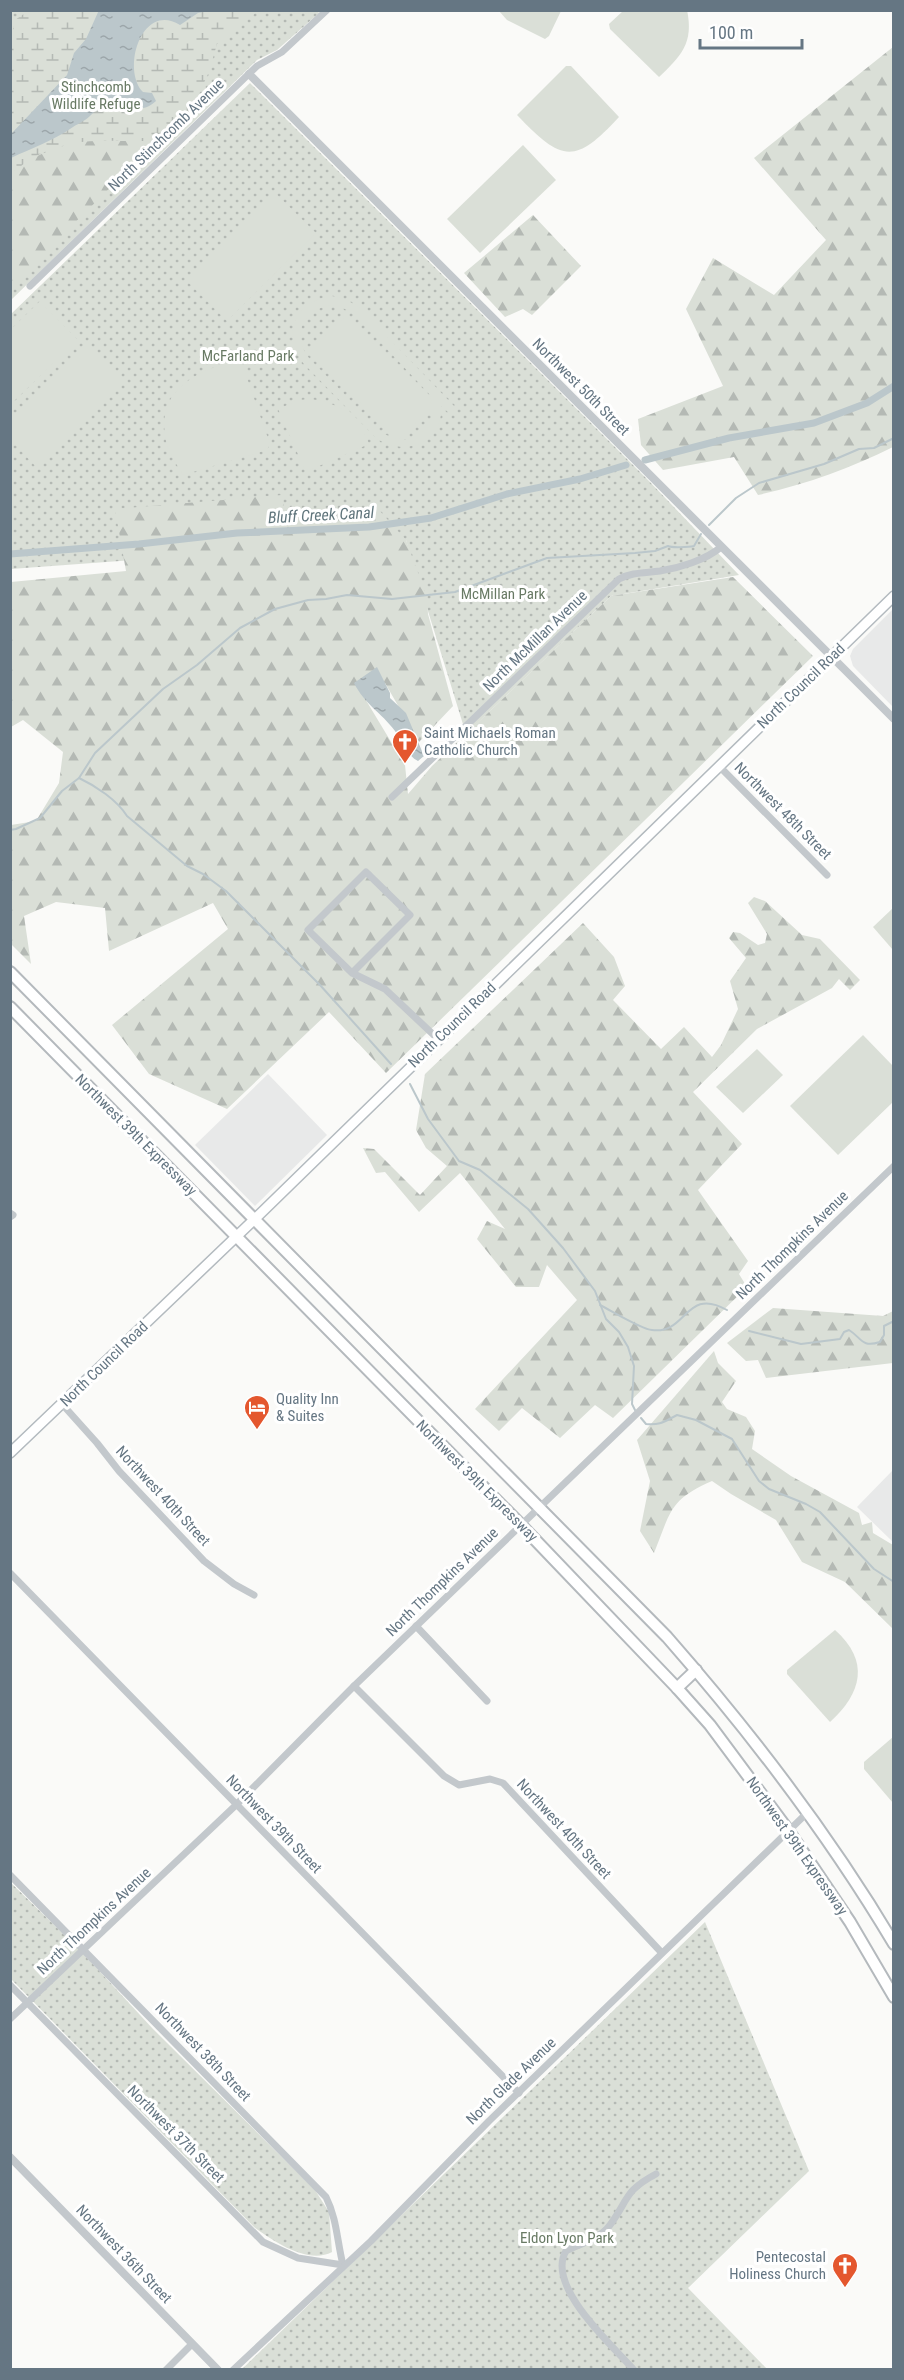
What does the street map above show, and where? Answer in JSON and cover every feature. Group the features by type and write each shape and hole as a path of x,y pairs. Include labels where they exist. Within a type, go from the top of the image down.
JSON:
{"highway":[{"name":"Northwest 39th Expressway","path":"10,972 637,1605 696,1670 757,1743 808,1812 894,1944"},
{"name":"Northwest 39th Expressway","path":"10,1007 521,1525 677,1688 710,1725 788,1830 850,1922 894,1996"},
{"path":"677,1688 696,1670"}],"main road":[{"name":"North Council Road","path":"10,1453 255,1219 894,596"}],"street":[{"name":"North Stinchcomb Avenue","path":"30,286 249,74 262,62 282,52 327,10"},
{"name":"Northwest 50th Street","path":"249,74 894,719"},
{"name":"North McMillan Avenue","path":"392,797 619,579 632,574 672,568 712,554 721,547"},
{"name":"Northwest 48th Street","path":"719,765 827,875"},
{"path":"352,973 410,915 366,872 308,930 352,973 385,989 438,1039"},
{"name":"North Thompkins Avenue","path":"10,2019 236,1805 354,1686 894,1166"},
{"name":"Northwest 40th Street","path":"62,1404 93,1437 119,1471 204,1561 234,1584 254,1595"},
{"name":"Northwest 39th Street","path":"10,1573 519,2093"},
{"path":"416,1626 487,1701"},
{"name":"Northwest 40th Street","path":"354,1686 451,1781 459,1785 490,1779 503,1783 661,1952"},
{"name":"North Glade Avenue","path":"233,2370 371,2241 661,1952 808,1812"},
{"name":"Northwest 38th Street","path":"10,1875 326,2197 334,2214 343,2265"},
{"name":"Northwest 37th Street","path":"10,1985 263,2242 298,2258 343,2265"},
{"name":"Northwest 36th Street","path":"10,2157 219,2370"},
{"path":"630,2368 585,2316 567,2286 561,2268 566,2251 597,2236 609,2226 630,2191 656,2174"},
{"path":"166,2370 192,2344"}],"shaded area":[{"path":"893,609 893,707 853,666 850,656 853,649"},
{"path":"268,1074 327,1135 255,1206 195,1145"},
{"path":"893,1470 893,1542 857,1507"}],"green space":[{"name":"Stinchcomb Wildlife Refuge","path":"317,10 319,13 277,50 257,60 11,300 11,11"},
{"path":"687,10 689,31 684,48 659,77 610,29 609,24 623,11"},
{"path":"28,11 258,11 217,44 209,72 192,108 186,117 168,127 156,141 97,141 63,145 45,151 11,174 11,37 15,20"},
{"path":"499,11 561,11 549,36 545,39 507,20"},
{"path":"893,47 893,447 827,475 758,495 734,457 663,470 641,445 638,419 723,386 686,309 713,258 774,295 826,240 754,158"},
{"path":"566,66 571,66 619,117 590,144 579,150 568,152 545,142 517,115"},
{"name":"McFarland Park","path":"250,83 648,480 739,575 611,596 466,734 406,540 11,569 11,314"},
{"path":"82,141 151,141 142,156 11,286 10,174 26,162 44,153"},
{"path":"523,145 556,180 480,253 447,219"},
{"path":"275,193 316,233 227,321 187,281"},
{"path":"533,215 581,266 532,315 523,309 505,317 464,273"},
{"path":"332,296 345,299 359,307 456,408 450,414 441,406 440,419 430,437 421,443 400,447 377,439 303,363 293,341 295,320 308,304","holes":["337,305 354,314 430,395 432,404 346,316 310,350 396,439 382,433 309,358 303,348 301,330 309,315 326,306","433,406 431,420 423,431 412,438 398,440"]},
{"path":"40,301 78,340 11,404 11,329"},
{"path":"85,346 123,383 37,468 11,440 11,419"},
{"path":"240,358 270,444 267,450 183,475 166,441 164,423 167,407 183,384 209,369"},
{"path":"310,399 339,407 347,412 360,426 369,444 310,470 304,468 278,409 299,400"},
{"path":"282,495 285,515 379,510 406,540 427,597 428,614 453,706 419,742 385,683 355,682 405,765 408,794 432,766 611,596 733,577 813,656 386,1073 329,1012 227,1109 149,1074 112,1025 228,929 213,903 109,951 105,908 56,902 24,916 31,964 11,944 11,825 36,821 59,783 63,752 23,720 11,727 11,582 126,571 115,509"},
{"path":"754,897 765,901 802,935 820,939 860,980 850,990 839,979 832,988 757,1029 693,1092 742,1144 698,1190 748,1261 739,1274 747,1287 613,1418 595,1405 560,1438 522,1408 499,1431 475,1409 577,1300 547,1265 539,1287 516,1287 477,1239 487,1221 505,1229 460,1173 419,1212 385,1172 376,1173 363,1148 374,1149 420,1195 447,1166 426,1148 416,1130 425,1074 583,923 614,957 625,986 613,1000 661,1049 684,1027 712,1057 721,1045 738,1009 730,981 746,958 729,938 733,932 740,933 758,945 765,943 767,934 748,903"},
{"path":"893,908 893,950 873,927"},
{"path":"863,1035 893,1066 893,1102 838,1155 790,1106"},
{"path":"757,1049 783,1075 743,1113 716,1087"},
{"path":"773,1308 883,1316 893,1311 893,1363 766,1378 758,1360 746,1361 727,1343"},
{"path":"714,1351 718,1363 736,1381 722,1402 727,1409 746,1417 755,1431 752,1449 791,1476 859,1513 862,1525 872,1522 873,1533 893,1545 893,1629 845,1582 802,1562 776,1520 712,1481 687,1494 673,1508 654,1553 640,1531 650,1481 637,1440"},
{"path":"835,1630 853,1653 858,1677 849,1700 830,1722 787,1674 787,1670"},
{"path":"893,1737 893,1803 864,1769 864,1762"},
{"path":"10,1882 79,1949 153,2029 315,2190 329,2212 332,2252 312,2256 291,2250 254,2227 11,1979"},
{"name":"Eldon Lyon Park","path":"705,1922 809,2171 688,2288 767,2369 241,2370"}],"water":[{"path":"99,10 208,11 198,13 180,25 167,20 155,22 139,41 134,68 137,82 143,92 152,93 156,101 143,108 119,101 105,102 88,118 65,132 11,158 11,134 67,75 74,53 86,39"},
{"path":"377,667 390,693 390,698 406,713 424,756 418,761 408,752 395,731 363,697 354,683"}],"waterway":[{"name":"Bluff Creek Canal","path":"645,460 729,438 814,423 867,403 894,386"},
{"path":"709,525 736,498 759,483 824,464 859,449 874,448 894,438"},
{"name":"Bluff Creek Canal","path":"10,554 139,544 237,533 369,527 431,518 507,494 580,479 626,465"},
{"path":"10,830 40,818 62,791 79,778 95,753 163,689 197,665 240,628 275,609 308,600 347,595 392,599 455,592 547,558 635,553 655,551 668,546 694,546 701,534"},
{"path":"79,778 112,799 127,816 187,866 203,874 226,891 320,985 391,1064"},
{"path":"410,1084 428,1119 459,1161 480,1170 528,1209 563,1248 595,1291 606,1319 619,1332 628,1347 634,1366 632,1404 635,1410"},
{"path":"600,1305 652,1330 664,1330 673,1326 694,1307 702,1304 713,1304 727,1310"},
{"path":"749,1331 801,1344 840,1339 844,1332 849,1330 865,1343 874,1344 880,1342 884,1335 884,1326 894,1321"},
{"path":"641,1418 646,1424 656,1424 677,1415 696,1420 732,1439 759,1481 769,1489 820,1512 874,1569 894,1582"}],"place":[{"name":"Saint Michaels Roman Catholic Church","path":"405,765"},
{"name":"Quality Inn & Suites","path":"257,1431"},
{"name":"Pentecostal Holiness Church","path":"845,2289"}],"park label":[{"name":"McMillan Park","path":"503,594"}]}
